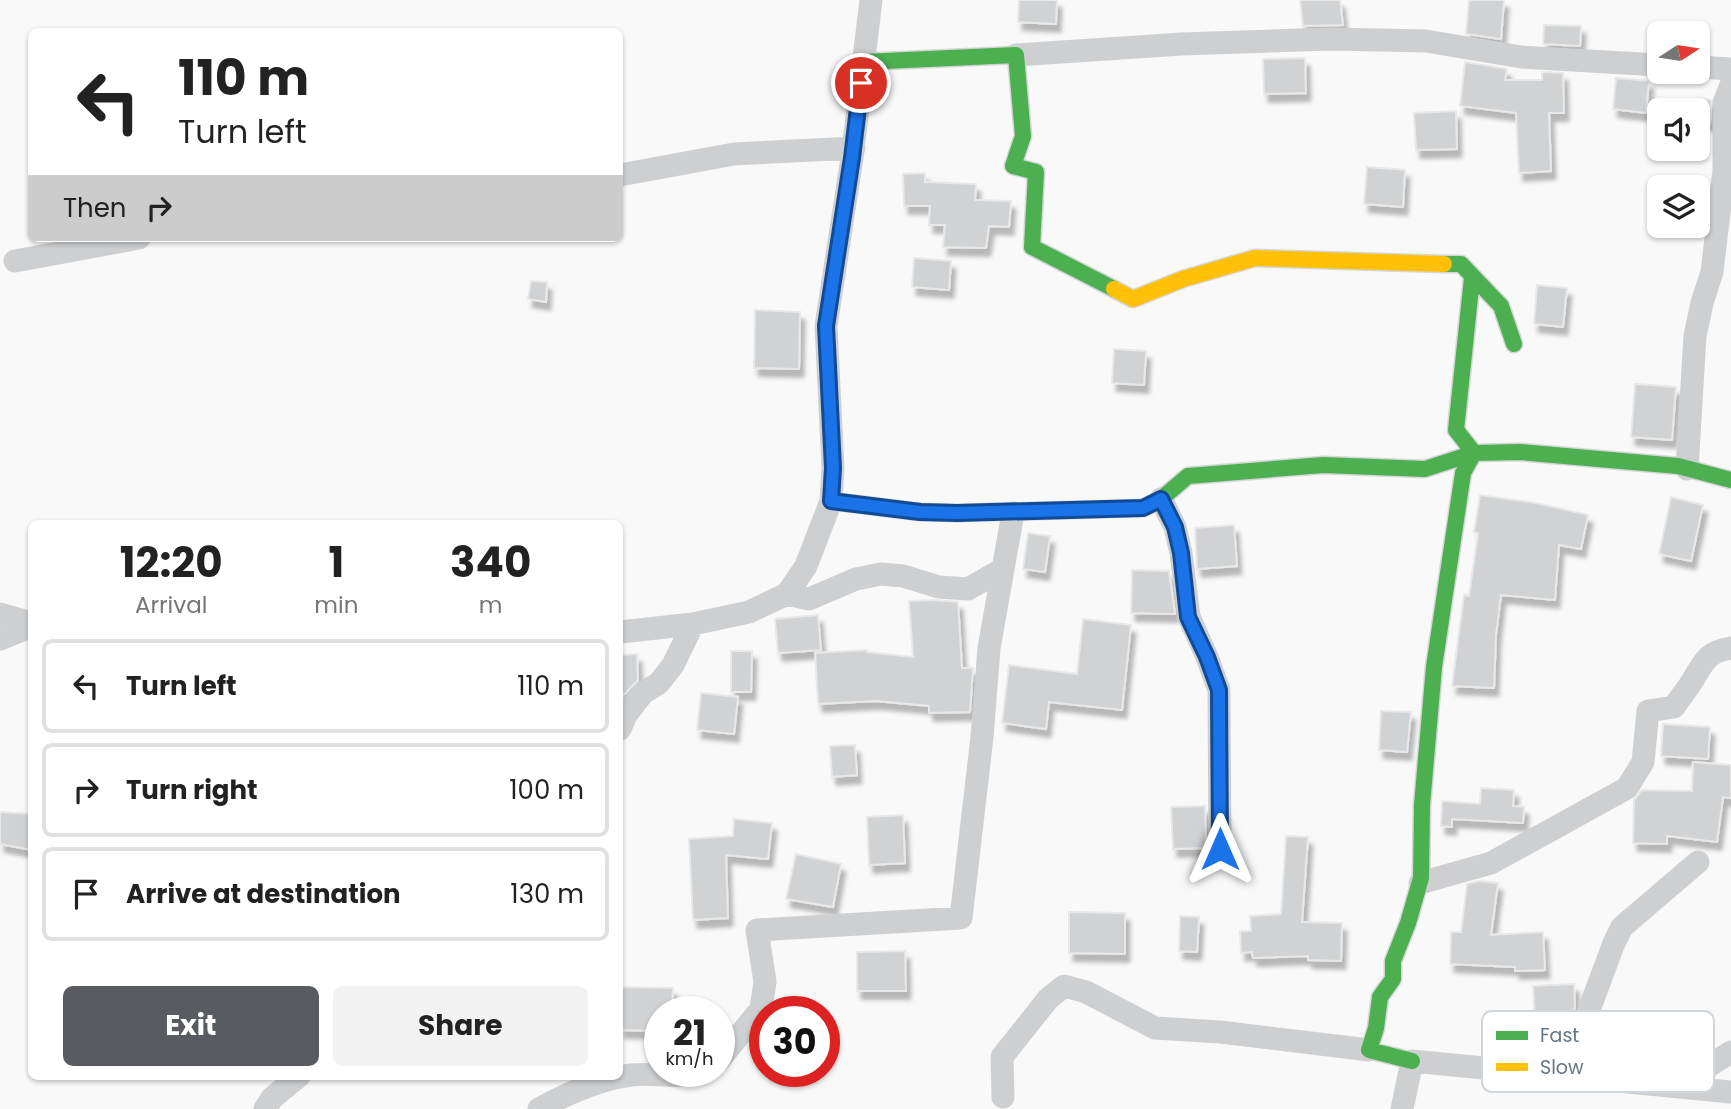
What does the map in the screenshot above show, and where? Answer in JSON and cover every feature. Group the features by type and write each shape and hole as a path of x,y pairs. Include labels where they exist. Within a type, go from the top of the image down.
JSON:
{"street":[{"path":"623,632 693,624 749,612 788,594 806,566 831,501 833,468 826,326 853,148 871,0"},
{"path":"863,62 1182,44 1330,39 1426,41 1521,57 1647,64"},
{"path":"1016,55 1023,136 1013,166 1037,172 1032,247 1133,299 1182,279 1255,258 1461,264 1502,306 1514,344"},
{"path":"1710,68 1731,69"},
{"path":"1687,469 1695,336 1712,272 1724,170 1724,103 1731,85"},
{"path":"623,174 734,154 853,148"},
{"path":"15,261 117,242"},
{"path":"1472,278 1456,430 1474,453"},
{"path":"831,501 920,512 1013,513 1143,508 1161,499 1188,476 1323,465 1424,469 1474,453 1520,452 1687,469 1731,480"},
{"path":"1369,1050 1376,1028 1380,997 1393,979 1393,961 1420,883 1422,805 1434,667 1463,473 1474,453"},
{"path":"1161,499 1175,527 1181,553 1188,617 1219,690 1220,849"},
{"path":"735,1041 761,1009 765,982 757,930 961,918 982,737 989,648 1013,513"},
{"path":"788,594 809,599 856,579 881,574 903,576 939,587 968,589 1003,569"},
{"path":"0,614 28,624"},
{"path":"623,722 643,693 659,683 673,665 693,624"},
{"path":"0,639 28,627"},
{"path":"1420,883 1491,863 1627,788 1643,762 1648,710 1674,706 1691,683 1703,660 1718,650 1731,648"},
{"path":"1589,1011 1622,927 1699,862"},
{"path":"1003,1097 1002,1057 1048,999 1064,986 1086,992 1155,1028 1220,1032 1369,1050 1412,1061 1482,1068"},
{"path":"1714,1063 1731,1052"},
{"path":"1405,1104 1412,1061"},
{"path":"623,1077 644,1075"},
{"path":"265,1109 272,1098 294,1080"},
{"path":"539,1109 596,1083 610,1080"}],"building":[{"path":"1019,0 1057,0 1056,24 1018,22"},
{"path":"1300,0 1340,0 1343,25 1303,26"},
{"path":"1469,0 1504,0 1501,39 1466,34"},
{"path":"1544,25 1581,26 1580,46 1543,44"},
{"path":"1305,58 1306,93 1264,94 1263,59"},
{"path":"1465,62 1507,69 1505,80 1542,80 1542,72 1563,73 1564,113 1549,113 1551,171 1519,173 1516,113 1460,106"},
{"path":"1616,78 1647,81 1646,113 1613,109"},
{"path":"1456,111 1457,149 1416,150 1414,113"},
{"path":"1367,167 1405,170 1403,207 1364,204"},
{"path":"925,173 925,182 976,184 975,200 1011,201 1009,227 989,226 986,248 943,247 945,225 929,225 930,206 904,206 903,174"},
{"path":"914,258 951,261 949,290 912,287"},
{"path":"531,281 547,282 546,302 528,299"},
{"path":"1537,285 1567,288 1563,327 1534,324"},
{"path":"755,310 800,312 799,369 754,368"},
{"path":"1114,349 1146,351 1144,385 1112,383"},
{"path":"1635,384 1676,387 1672,440 1631,437"},
{"path":"1480,495 1536,503 1588,515 1581,549 1559,545 1555,600 1501,595 1494,688 1452,686 1464,595 1469,596 1478,533 1474,532"},
{"path":"1671,497 1703,505 1691,561 1659,554"},
{"path":"1234,525 1237,566 1197,569 1195,528"},
{"path":"1028,533 1050,536 1045,572 1023,569"},
{"path":"1132,570 1169,571 1175,614 1131,613"},
{"path":"909,601 958,602 962,668 973,668 970,712 929,713 929,706 876,701 818,704 815,653 867,650 913,657"},
{"path":"818,615 821,650 778,653 775,619"},
{"path":"1083,619 1131,625 1122,710 1049,702 1046,729 1002,723 1009,665 1077,674"},
{"path":"731,651 752,651 751,692 731,692"},
{"path":"637,654 638,680 625,694 623,694 623,655"},
{"path":"701,693 738,697 734,734 697,730"},
{"path":"1381,711 1411,712 1407,752 1379,750"},
{"path":"1663,724 1710,727 1708,759 1661,756"},
{"path":"855,745 857,775 832,777 830,746"},
{"path":"1693,762 1731,765 1731,798 1723,797 1717,842 1667,836 1667,844 1633,843 1634,800 1642,790 1692,791"},
{"path":"1481,788 1514,790 1513,806 1524,807 1523,823 1452,819 1452,827 1441,826 1442,801 1480,804"},
{"path":"1205,806 1206,848 1173,849 1171,807"},
{"path":"0,812 28,814 28,849 0,844"},
{"path":"903,815 905,863 869,865 867,817"},
{"path":"734,819 772,823 768,859 726,855 728,918 693,920 689,839 733,836"},
{"path":"1286,836 1308,837 1302,922 1342,923 1341,961 1308,960 1308,956 1253,958 1252,952 1241,953 1240,931 1251,931 1250,916 1281,914"},
{"path":"796,854 841,864 833,907 786,899"},
{"path":"1479,881 1498,883 1491,935 1543,932 1545,970 1515,971 1515,967 1450,964 1451,932 1461,932 1467,884"},
{"path":"1069,912 1125,913 1125,954 1069,953"},
{"path":"1180,916 1199,917 1197,952 1179,951"},
{"path":"905,951 906,991 857,991 857,952"},
{"path":"1574,984 1573,1011 1534,1011 1533,986"},
{"path":"623,987 673,988 673,996 644,996 644,1031 623,1030"}],"traffic: fast":[{"path":"863,62 1016,55 1023,136 1013,166 1036,172 1032,247 1114,289"},
{"path":"1444,264 1461,264 1501,306 1514,344"},
{"path":"1412,1061 1369,1050 1376,1028 1380,997 1393,979 1393,961 1421,878 1422,805 1434,667 1463,473 1474,453 1456,430 1472,278"},
{"path":"831,501 920,512 957,513 1143,508 1161,499 1188,476 1323,465 1425,469 1474,453 1520,452 1678,466 1731,480"}],"traffic: slow":[{"path":"1114,289 1133,299 1183,279 1255,258 1444,264"}],"route":[{"path":"861,83 826,326 833,468 831,501 920,512 1013,513 1143,508 1161,499 1175,527 1181,553 1188,617 1219,690 1220,849"}]}
